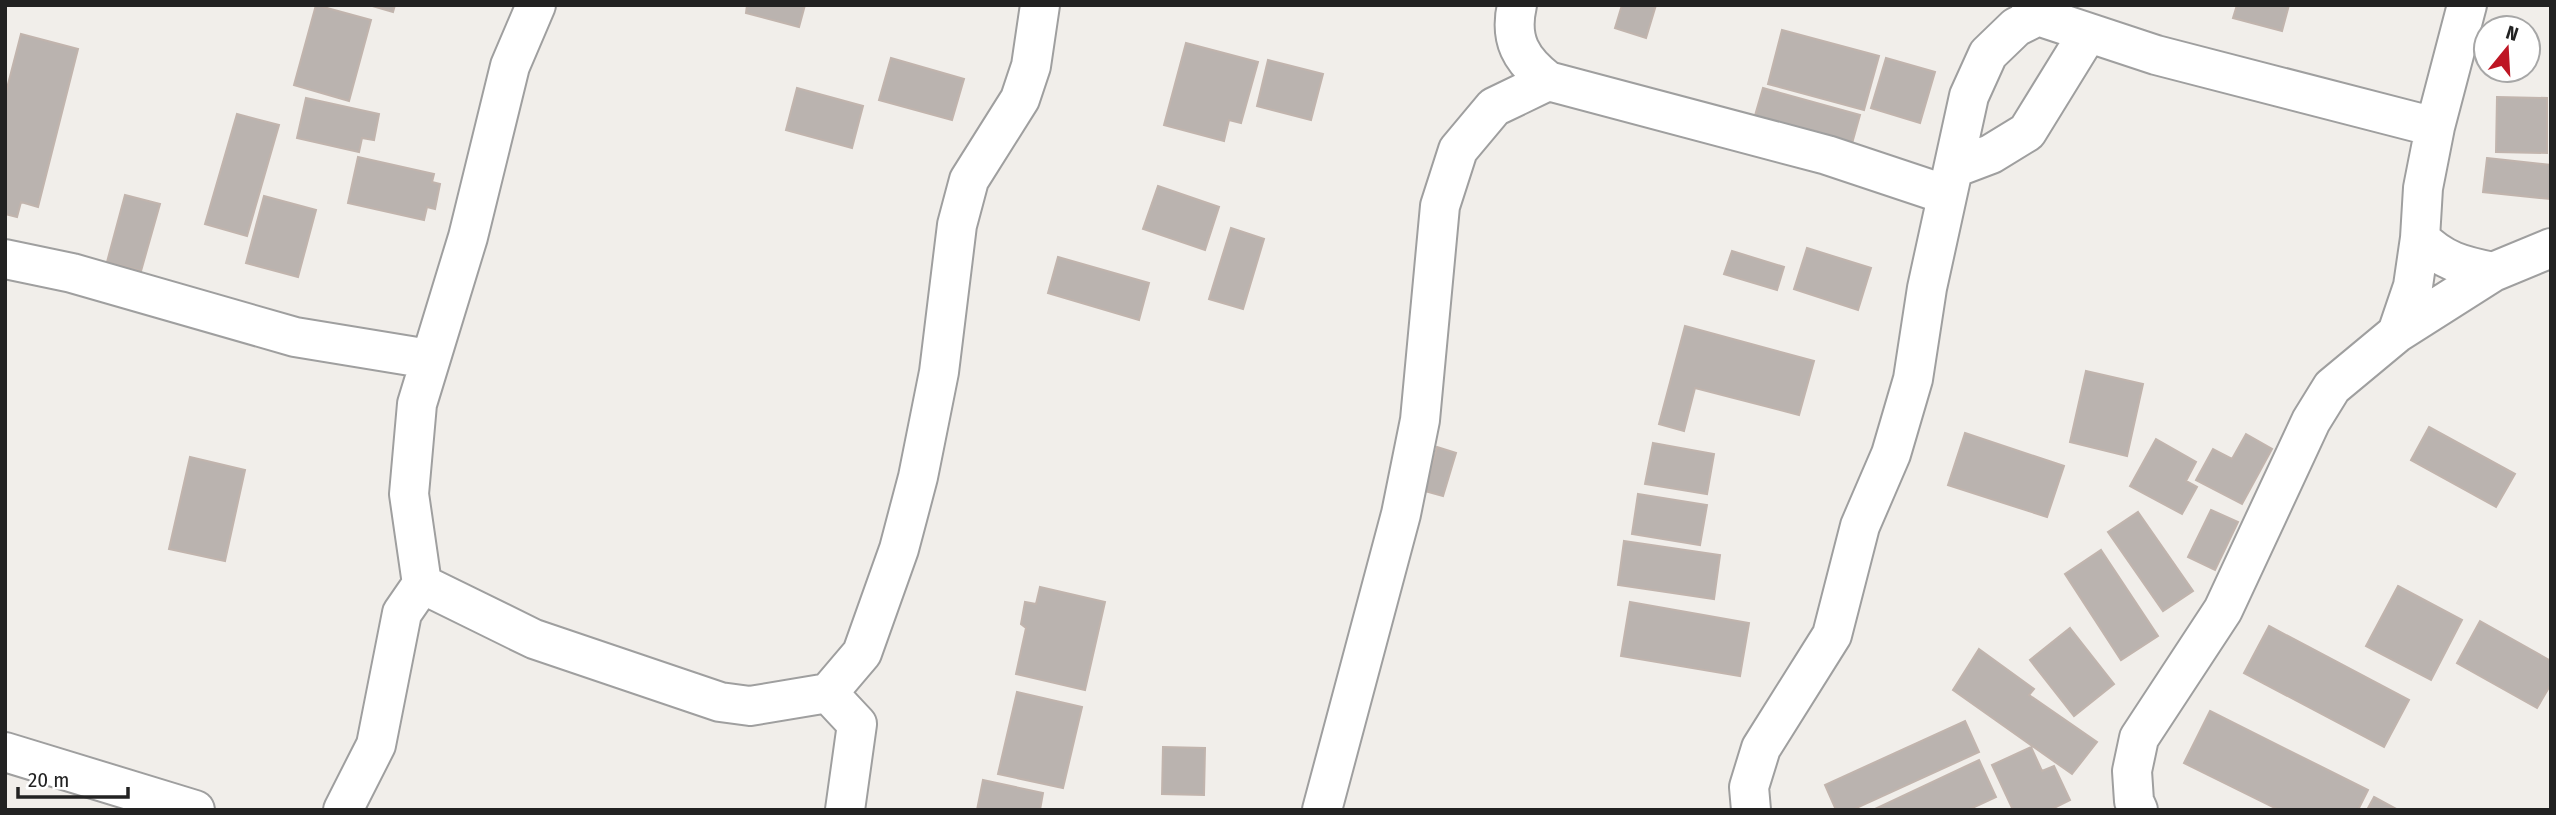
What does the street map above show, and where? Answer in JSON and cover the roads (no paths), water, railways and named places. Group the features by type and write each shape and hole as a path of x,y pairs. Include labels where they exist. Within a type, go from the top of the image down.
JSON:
{"street":[{"path":"343,810 376,745 402,613 422,584 409,494 417,404 468,237 510,66 536,5"},
{"path":"422,584 534,639 720,702 761,705 828,693 862,653 899,549 918,477 939,372 957,225 969,180 1020,99 1031,66 1040,5"},
{"path":"1517,5 1513,21 1517,45 1527,65 1548,81 1827,155 1951,181 2027,132 2088,33"},
{"path":"2397,333 2413,286 2423,188 2435,127 2467,5"},
{"path":"1751,810 1749,788 1761,748 1832,635 1860,526 1891,454 1913,379 1927,288 1969,96 1988,54 2035,10 2088,33 2156,55 2435,127"},
{"path":"1322,810 1401,513 1420,421 1440,206 1458,150 1494,107 1548,81"},
{"path":"2420,238 2434,253 2456,265 2493,272"},
{"path":"2138,810 2132,771 2139,738 2223,610 2311,421 2332,387 2397,333 2493,272 2551,248"},
{"path":"5,259 72,273 295,337 429,359"},
{"path":"828,693 857,724 845,810"},
{"path":"5,752 195,810"}]}
